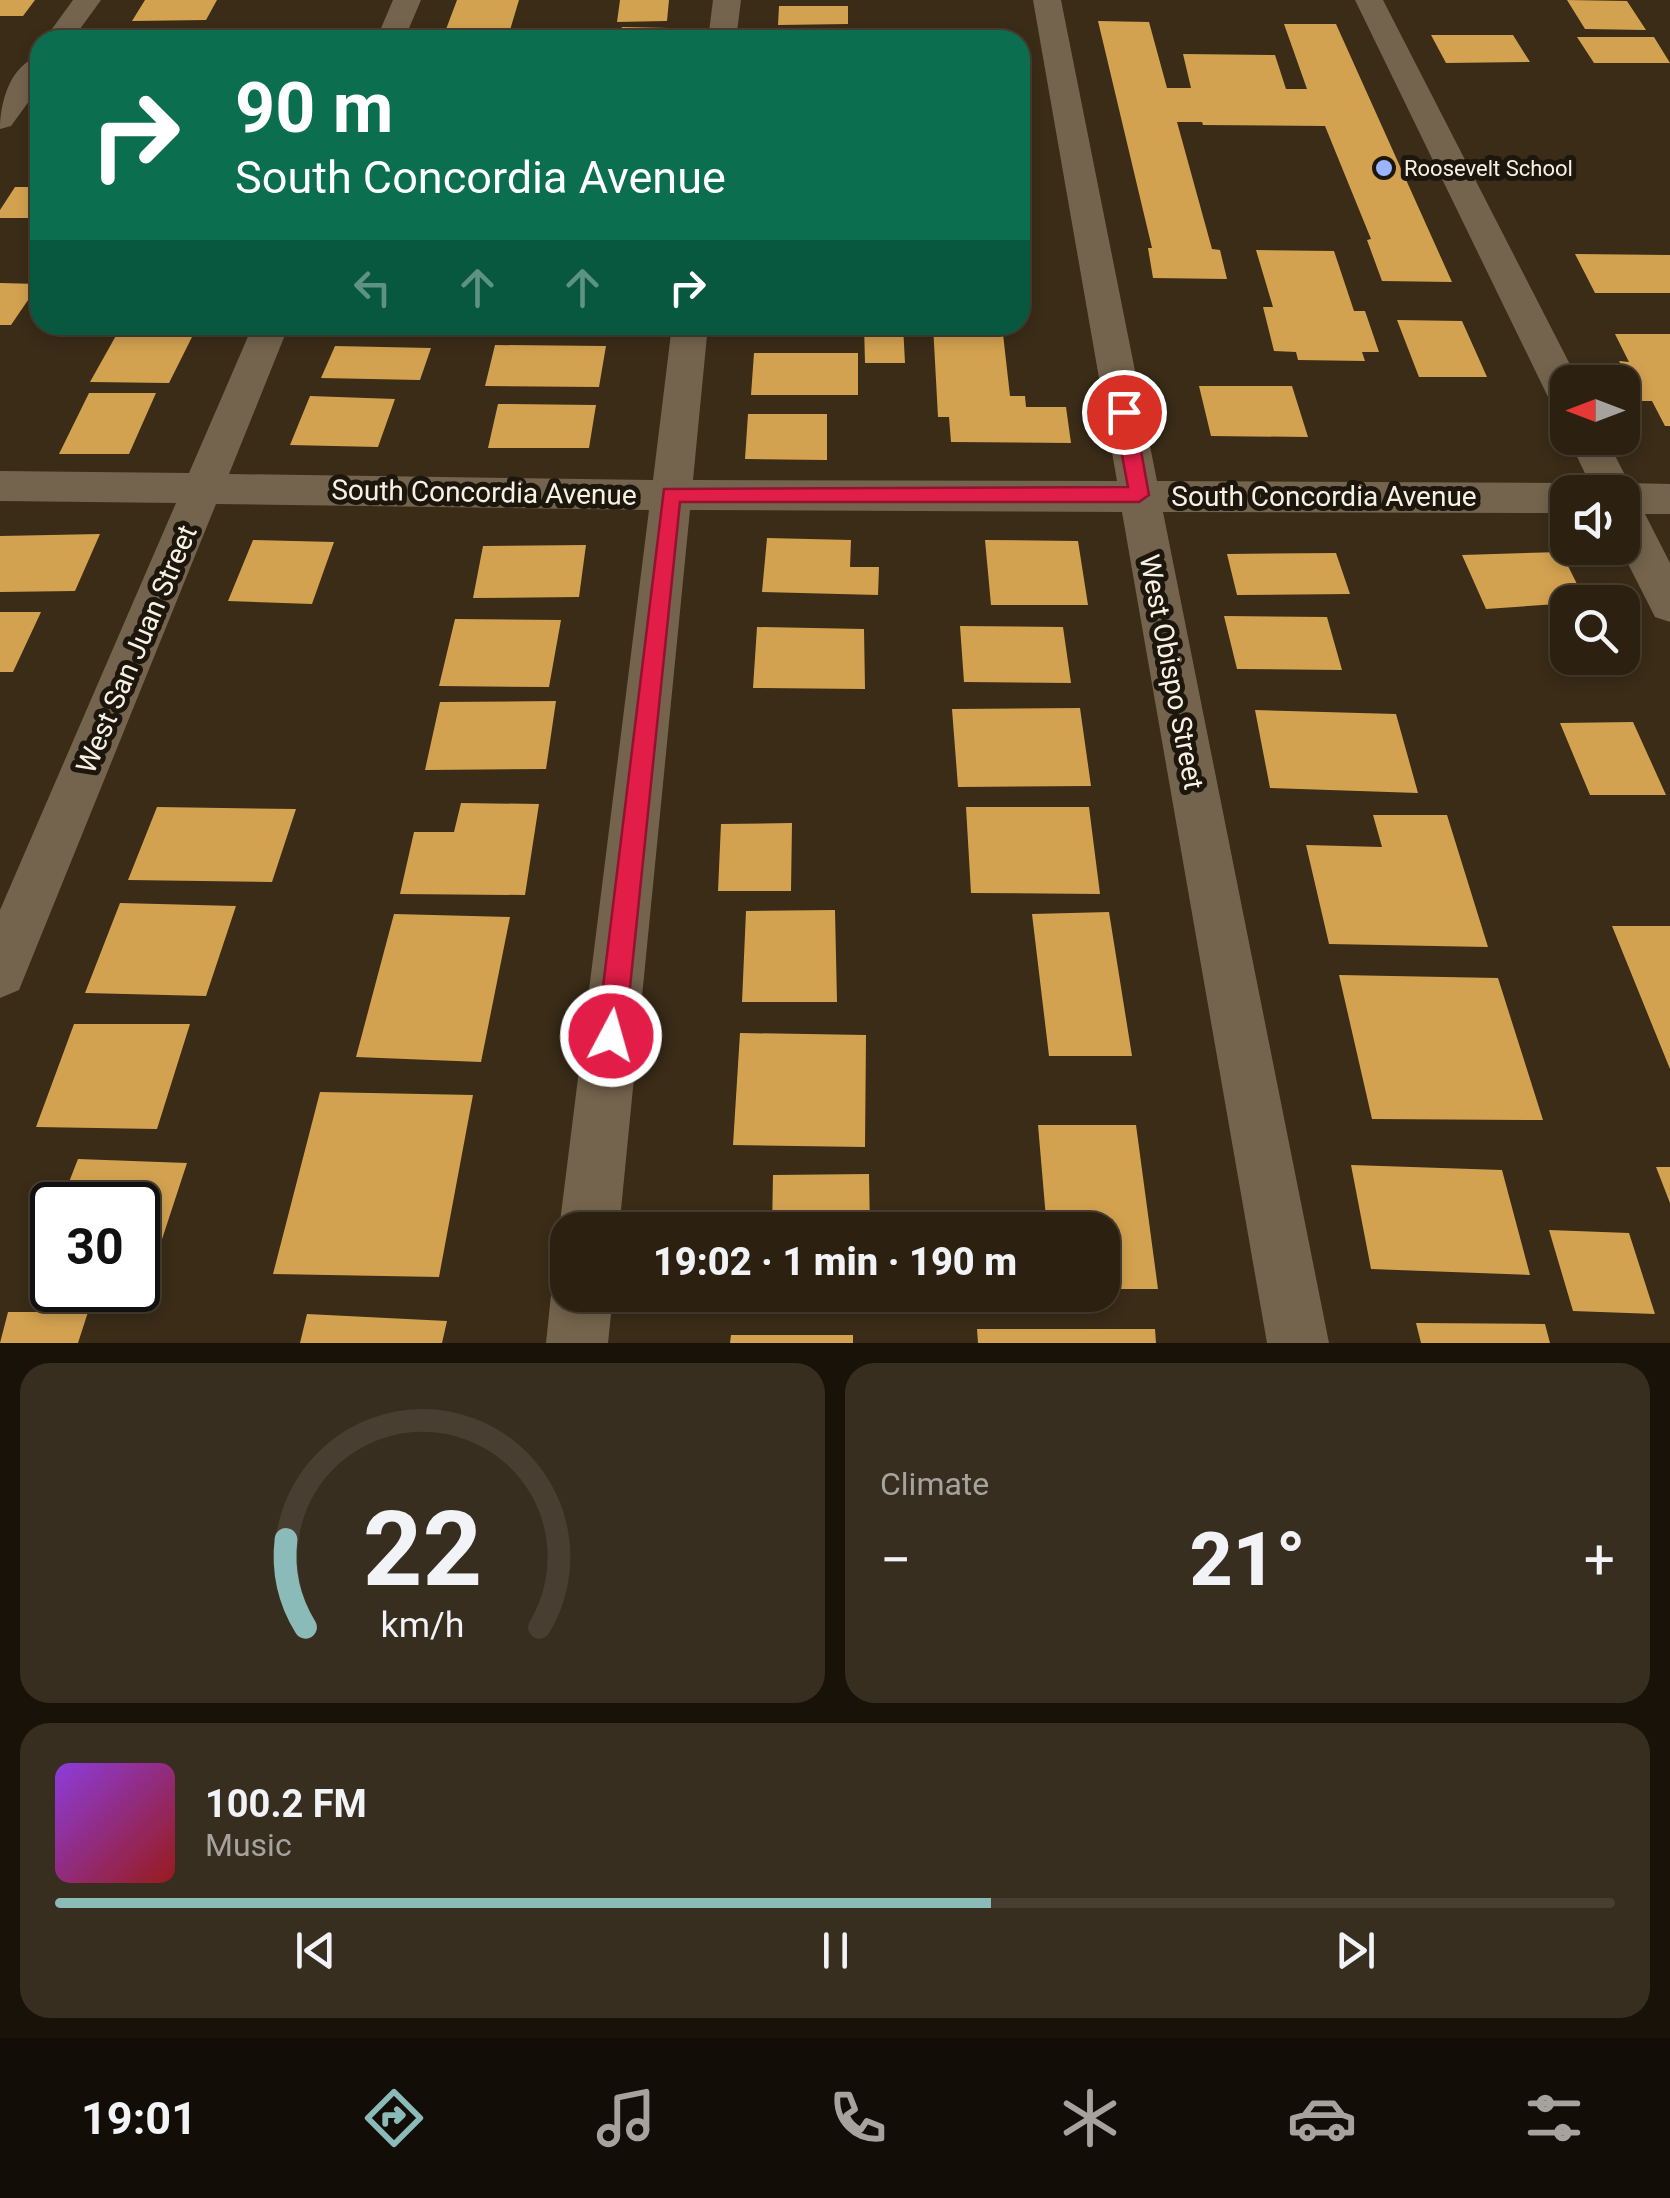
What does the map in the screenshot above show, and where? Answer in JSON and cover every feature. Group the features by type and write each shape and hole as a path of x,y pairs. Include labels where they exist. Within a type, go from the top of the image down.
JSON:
{"street":[{"path":"65,30 87,0"},
{"path":"394,30 407,0"},
{"path":"723,30 727,0"},
{"name":"West Obispo Street","path":"1047,0 1298,1343"},
{"path":"1369,0 1551,365"},
{"path":"0,120 30,79"},
{"name":"West San Juan Street","path":"0,972 268,335"},
{"path":"592,1212 689,335"},
{"name":"South Concordia Avenue","path":"0,486 671,495 1550,498"},
{"path":"1640,498 1670,499"},
{"path":"1640,545 1670,606"},
{"path":"577,1343 580,1312"}],"building":[{"path":"0,0 35,0 23,16 0,16"},
{"path":"145,0 217,0 206,20 132,21"},
{"path":"457,0 519,0 510,30 446,30"},
{"path":"620,0 669,0 667,21 617,22"},
{"path":"1567,0 1627,1 1646,30 1585,29"},
{"path":"779,6 848,6 848,24 778,25"},
{"path":"1098,21 1149,22 1167,88 1191,88 1183,54 1275,55 1286,89 1307,89 1284,24 1336,24 1452,282 1382,281 1367,240 1371,239 1325,126 1202,122 1177,122 1212,249 1220,250 1227,279 1153,278 1148,248 1152,248"},
{"path":"622,27 669,28 668,30 621,30"},
{"path":"128,29 199,29 198,30"},
{"path":"1431,35 1513,35 1530,62 1446,63"},
{"path":"1577,37 1654,37 1670,63 1594,63"},
{"path":"15,187 30,187 30,218 0,218 0,210"},
{"path":"1256,250 1334,251 1354,311 1365,311 1379,352 1362,352 1365,361 1298,360 1296,352 1274,351 1263,307 1273,307"},
{"path":"1575,254 1670,255 1670,293 1595,293"},
{"path":"0,283 30,284 30,297 11,325 0,325"},
{"path":"1397,320 1462,321 1487,377 1419,377"},
{"path":"1615,334 1670,334 1670,426 1665,426 1652,401 1642,401 1640,365 1621,365 1619,361 1629,362"},
{"path":"116,335 193,335 169,383 90,382"},
{"path":"864,335 904,335 905,363 865,363"},
{"path":"934,335 1003,335 1010,396 1025,396 1026,407 1066,407 1071,443 951,442 949,417 938,417"},
{"path":"495,345 606,346 599,387 485,386"},
{"path":"335,346 431,348 420,380 321,378"},
{"path":"754,353 858,353 858,395 751,395"},
{"path":"1199,386 1292,386 1308,437 1211,436"},
{"path":"89,393 156,393 129,454 59,454"},
{"path":"310,396 395,399 378,447 290,445"},
{"path":"498,404 596,405 589,448 488,448"},
{"path":"748,414 827,414 827,460 745,459"},
{"path":"100,534 75,591 0,592 0,536"},
{"path":"767,538 851,540 850,567 879,567 878,595 762,592"},
{"path":"253,540 334,542 312,604 228,601"},
{"path":"985,540 1078,541 1088,605 991,605"},
{"path":"586,545 579,597 473,598 483,546"},
{"path":"1550,552 1550,565 1568,565 1578,585 1550,585 1550,605 1486,609 1462,555"},
{"path":"1336,553 1350,594 1237,595 1227,554"},
{"path":"0,612 41,612 13,672 0,672"},
{"path":"1224,616 1327,617 1342,670 1237,669"},
{"path":"455,619 561,620 549,687 439,686"},
{"path":"960,626 1063,627 1071,683 964,682"},
{"path":"757,627 864,629 865,689 753,688"},
{"path":"556,701 546,769 425,770 440,702"},
{"path":"1080,708 1091,786 958,787 952,709"},
{"path":"1255,710 1396,714 1418,793 1270,788"},
{"path":"1633,722 1666,795 1590,795 1560,723"},
{"path":"461,803 539,804 525,895 400,894 414,832 454,832"},
{"path":"157,807 296,809 272,882 128,880"},
{"path":"966,807 1089,807 1100,894 971,893"},
{"path":"1373,815 1447,815 1488,947 1329,944 1306,845 1382,847"},
{"path":"792,823 791,891 718,891 721,824"},
{"path":"120,903 236,906 206,996 85,993"},
{"path":"835,910 837,1002 742,1002 746,911"},
{"path":"1109,912 1132,1056 1049,1056 1032,914"},
{"path":"394,914 510,917 481,1062 356,1057"},
{"path":"1612,926 1670,926 1670,1069"},
{"path":"1339,975 1498,978 1543,1120 1372,1119"},
{"path":"74,1024 190,1024 157,1129 36,1127"},
{"path":"740,1033 866,1035 865,1147 733,1145"},
{"path":"320,1092 473,1095 439,1277 273,1274"},
{"path":"1038,1125 1136,1125 1158,1289 1120,1289 1120,1212 1045,1212"},
{"path":"78,1159 187,1163 160,1245 160,1182 69,1182"},
{"path":"1351,1165 1502,1170 1530,1275 1371,1269"},
{"path":"1656,1167 1670,1167 1670,1203"},
{"path":"869,1174 870,1212 772,1212 773,1175"},
{"path":"1549,1230 1629,1233 1655,1314 1573,1311"},
{"path":"8,1312 88,1312 78,1343 0,1343"},
{"path":"307,1314 447,1321 442,1343 300,1343"},
{"path":"1416,1323 1545,1324 1550,1343 1421,1343"},
{"path":"977,1329 1155,1329 1156,1343 978,1343"},
{"path":"731,1335 853,1335 853,1343 730,1343"}],"place":[{"name":"Roosevelt School","path":"1384,168"}],"route":[{"path":"611,1036 671,495 1139,495 1124,412"}]}
